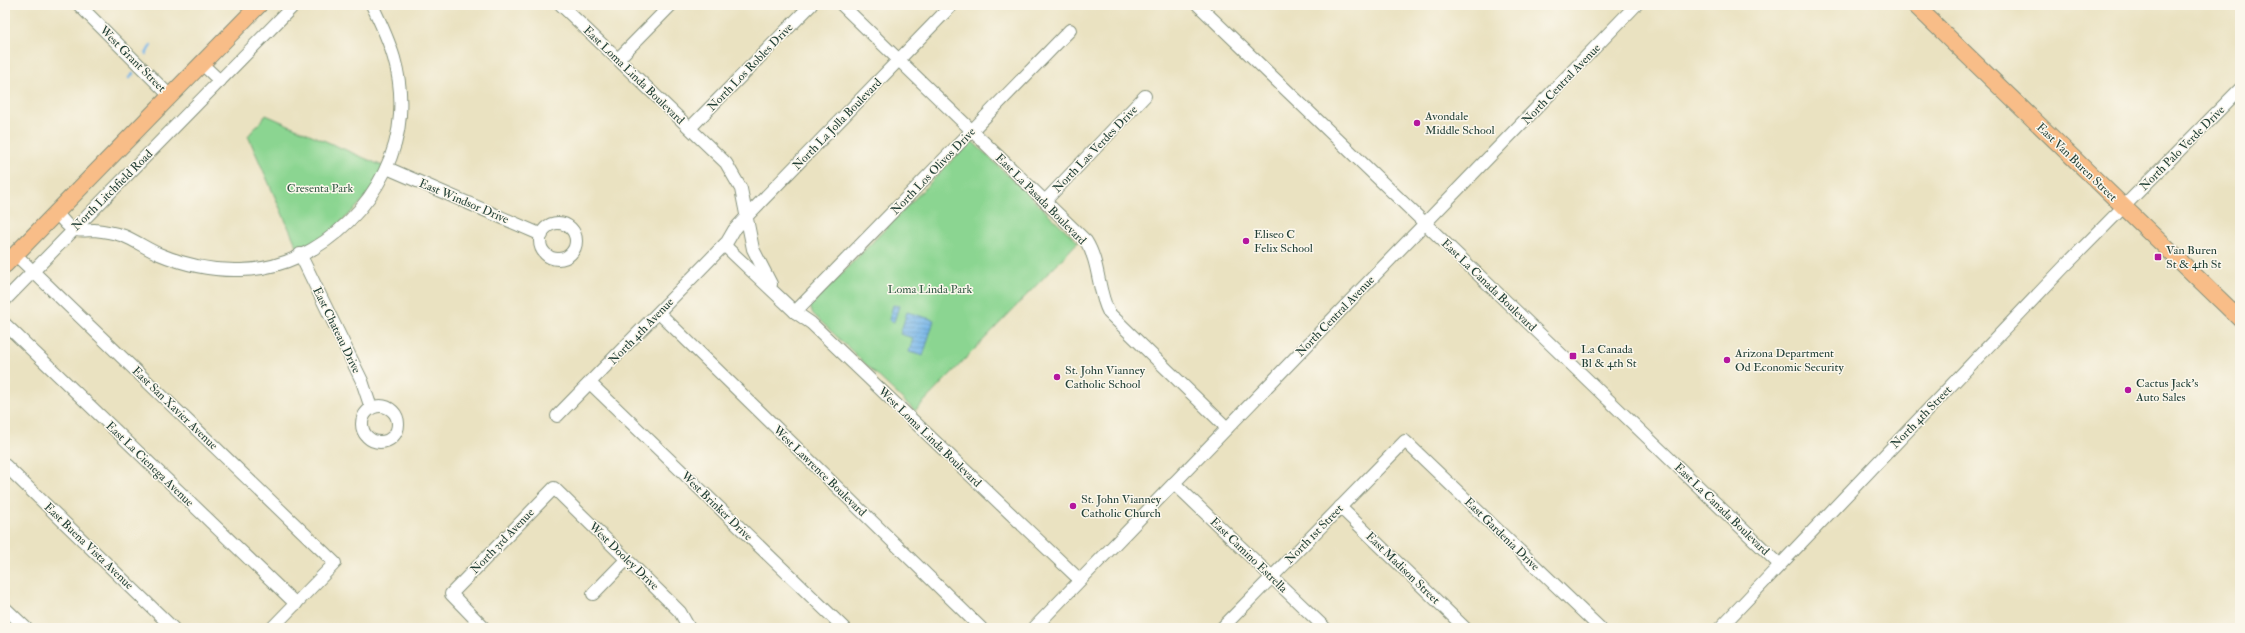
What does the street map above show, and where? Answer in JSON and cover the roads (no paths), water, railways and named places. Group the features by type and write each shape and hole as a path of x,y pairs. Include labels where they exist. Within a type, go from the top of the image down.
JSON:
{"main road":[{"name":"North Litchfield Road","path":"10,260 259,5"},
{"name":"East Van Buren Street","path":"1915,5 2240,319"}],"street":[{"name":"West Grant Street","path":"79,5 170,96"},
{"name":"North Litchfield Road","path":"5,300 294,5"},
{"path":"56,213 73,230 96,231 124,236 175,260 212,269 243,270 277,264 300,254 331,237 352,219 370,198 387,168 398,134 401,97 394,53 372,5"},
{"name":"East Loma Linda Boulevard","path":"561,5 690,128"},
{"path":"618,59 671,5"},
{"name":"North Los Robles Drive","path":"690,128 811,5"},
{"name":"East La Pasada Boulevard","path":"842,5 1091,248 1096,262 1103,302 1109,313 1227,428"},
{"name":"North La Jolla Boulevard","path":"724,245 734,230 747,216 952,5"},
{"name":"East La Canada Boulevard","path":"1198,5 1779,564"},
{"name":"North Central Avenue","path":"1034,628 1636,5"},
{"name":"North Los Olivos Drive","path":"795,312 973,132 1070,30"},
{"path":"202,64 220,81"},
{"name":"North Palo Verde Drive","path":"2124,206 2240,89"},
{"name":"North Las Verdes Drive","path":"1044,201 1145,96"},
{"name":"West Loma Linda Boulevard","path":"690,128 726,163 736,177 741,189 756,257 779,297"},
{"name":"East Windsor Drive","path":"387,168 542,235"},
{"name":"North 4th Street","path":"1720,628 1779,564 2124,206"},
{"name":"West Loma Linda Boulevard","path":"724,245 795,312 811,323 1080,580"},
{"name":"North 4th Avenue","path":"557,416 724,245"},
{"name":"East Chateau Drive","path":"300,254 362,381 371,408"},
{"name":"East San Xavier Avenue","path":"10,260 33,271 335,563 296,604"},
{"name":"West Lawrence Boulevard","path":"659,313 982,628"},
{"name":"East La Cienega Avenue","path":"5,324 296,604"},
{"name":"West Brinker Drive","path":"590,383 844,628"},
{"name":"North 1st Street","path":"1222,628 1405,441"},
{"name":"East Gardenia Drive","path":"1405,441 1600,628"},
{"name":"East Buena Vista Avenue","path":"5,465 172,628"},
{"name":"East Camino Estrella","path":"1174,483 1325,628"},
{"name":"West Dooley Drive","path":"554,488 680,612 689,628"},
{"name":"North 3rd Avenue","path":"484,628 451,594 554,488"},
{"name":"East Madison Street","path":"1340,507 1466,628"},
{"path":"593,594 627,559"},
{"path":"272,628 296,604"},
{"path":"5,608 26,628"}],"water":[{"path":"893,305 899,306 894,322 889,320"},
{"path":"907,312 934,320 923,356 909,352 913,338 900,334"}],"waterway":[{"path":"146,54 151,45"},
{"path":"129,78 133,74"}],"place":[{"name":"Avondale Middle School","path":"1417,123"},
{"name":"Eliseo C Felix School","path":"1246,241"},
{"name":"Van Buren St & 4th St","path":"2158,257"},
{"name":"La Canada Bl & 4th St","path":"1573,356"},
{"name":"Arizona Department Od Economic Security","path":"1727,360"},
{"name":"St. John Vianney Catholic School","path":"1057,377"},
{"name":"Cactus Jack's Auto Sales","path":"2128,390"},
{"name":"St. John Vianney Catholic Church","path":"1073,506"}],"park label":[{"name":"Cresenta Park","path":"320,188"},
{"name":"Loma Linda Park","path":"930,289"}]}
